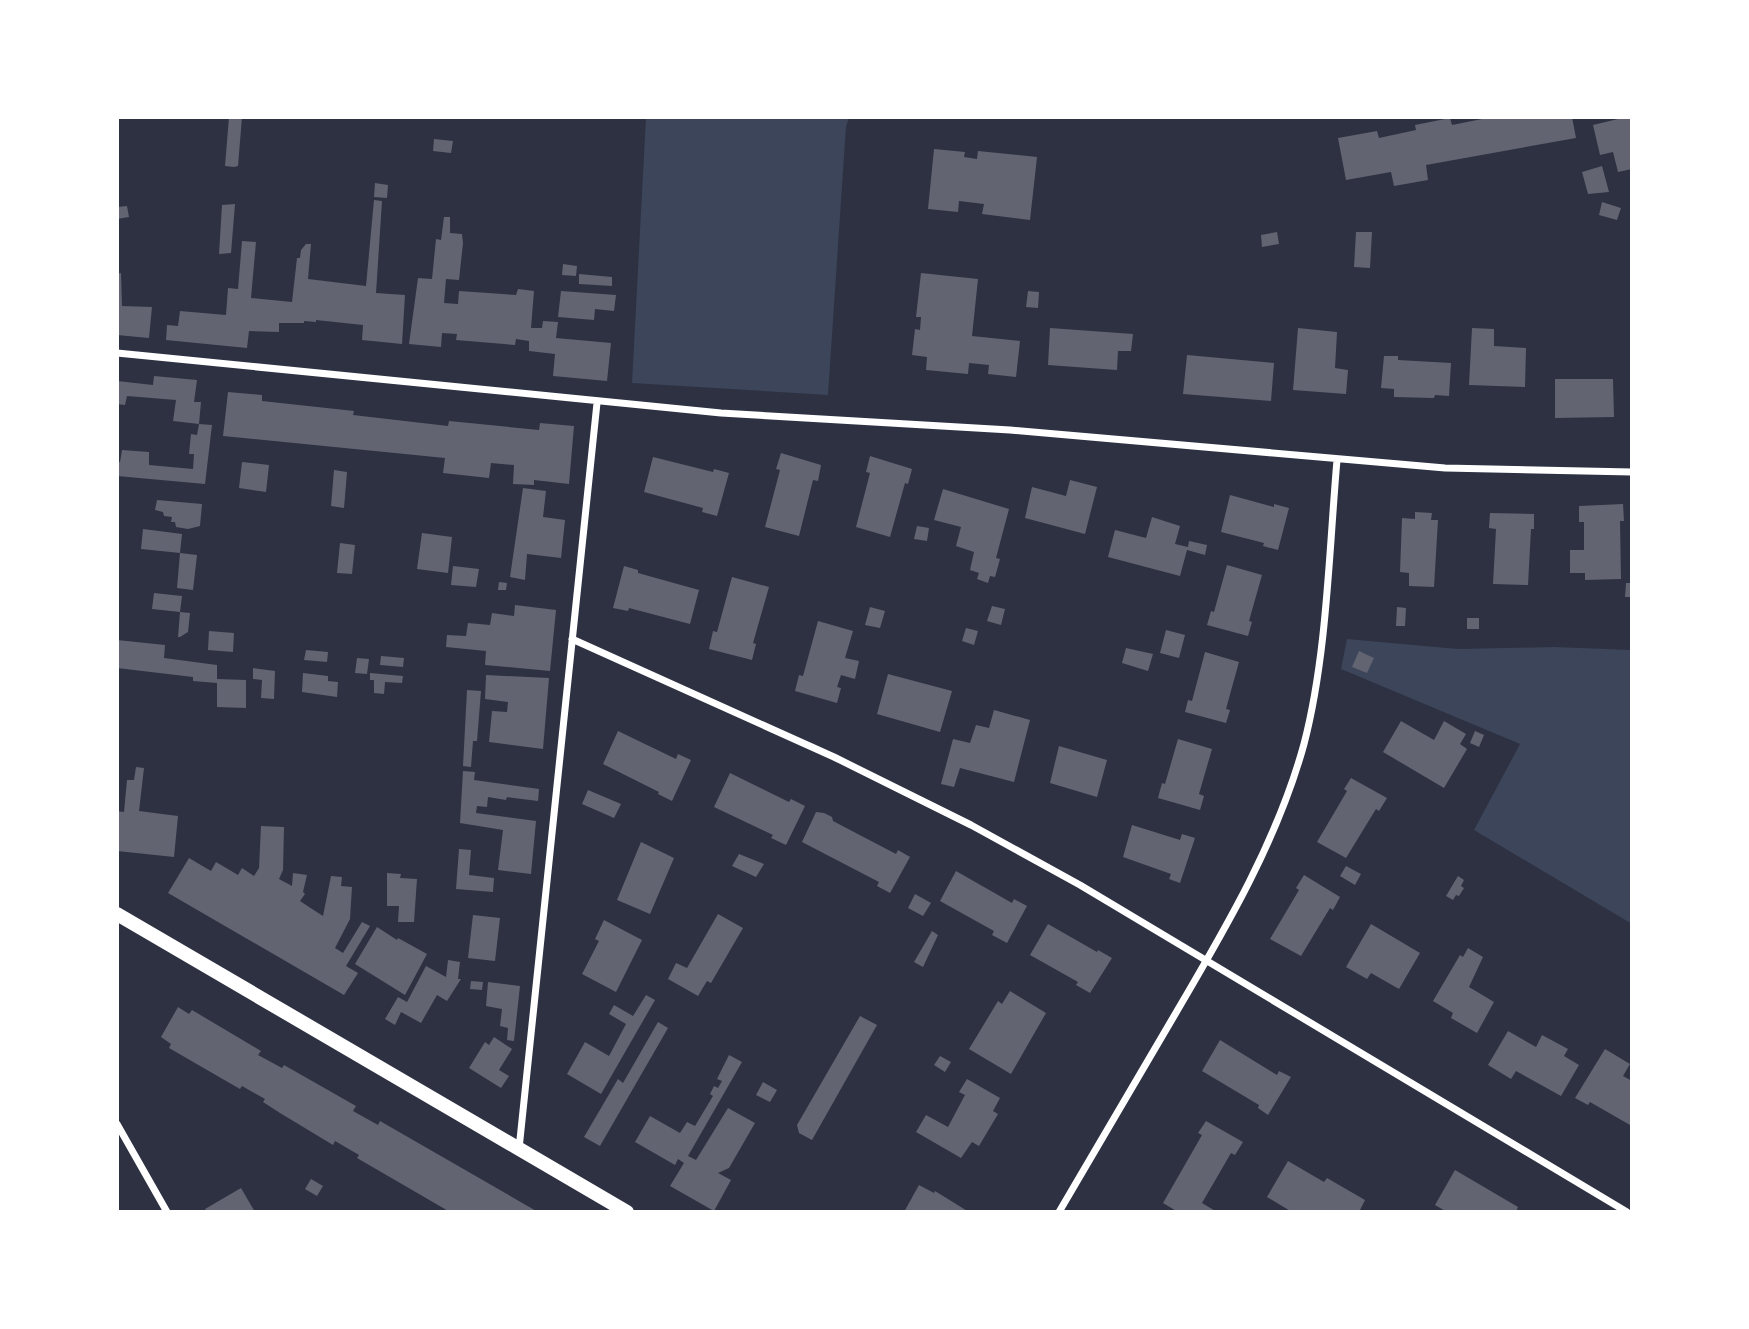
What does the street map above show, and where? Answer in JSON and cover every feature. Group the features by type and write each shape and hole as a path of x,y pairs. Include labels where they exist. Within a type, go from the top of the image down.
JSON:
{"main road":[{"path":"117,914 627,1212"}],"street":[{"path":"117,353 597,403 733,414 1010,430 1470,470 1632,472"},
{"path":"519,1149 597,403"},
{"path":"1059,1212 1207,960 1268,844 1289,793 1305,741 1319,662 1337,460"},
{"path":"572,639 834,757 1080,884 1628,1212"},
{"path":"117,1124 167,1212"}],"shaded area":[{"path":"646,117 849,117 846,127 828,395 632,383"},
{"path":"1347,639 1458,649 1554,647 1632,650 1632,924 1474,830 1520,744 1341,669"}],"building":[{"path":"229,117 242,117 238,166 234,167 225,166"},
{"path":"1492,117 1572,117 1576,138 1426,165 1428,180 1394,186 1391,172 1346,180 1338,138 1377,131 1379,138 1416,130 1415,125 1450,118 1452,125"},
{"path":"1632,117 1632,169 1618,172 1613,152 1600,155 1593,125"},
{"path":"434,139 453,141 451,153 433,151"},
{"path":"934,149 965,152 964,157 977,159 978,151 1037,157 1030,220 982,214 984,204 959,201 958,212 928,209"},
{"path":"1602,166 1609,192 1588,194 1582,172"},
{"path":"375,183 388,185 387,198 374,197"},
{"path":"374,200 382,201 376,293 405,295 402,344 362,340 363,325 316,320 279,323 279,332 249,331 247,348 166,340 167,325 178,326 180,311 226,315 228,288 238,289 242,241 256,242 251,298 292,302 297,258 300,258 301,250 306,244 311,244 308,279 366,286"},
{"path":"1602,202 1621,208 1617,220 1599,215"},
{"path":"235,204 231,253 219,254 222,205"},
{"path":"127,206 129,217 117,219 117,207"},
{"path":"444,217 450,217 450,233 462,234 463,243 459,280 446,279 444,303 458,304 459,291 516,295 518,289 534,291 531,328 542,328 543,321 558,322 556,338 611,343 607,381 553,376 555,354 529,351 529,341 516,339 515,345 456,340 457,334 442,333 441,347 409,344 418,278 432,279 436,239 441,240"},
{"path":"1277,232 1279,244 1262,247 1261,235"},
{"path":"1356,232 1372,232 1370,268 1354,267"},
{"path":"563,264 577,266 576,276 562,275"},
{"path":"121,273 122,306 152,307 149,338 117,335 117,274"},
{"path":"921,273 978,279 972,336 1020,341 1016,377 988,374 989,365 969,363 968,374 926,370 927,357 912,355 915,329 920,330 921,317 916,317"},
{"path":"579,274 612,277 612,286 579,284"},
{"path":"561,291 616,295 614,311 595,309 594,320 558,317"},
{"path":"1028,291 1039,292 1038,308 1026,307"},
{"path":"1050,328 1133,334 1131,351 1118,351 1117,370 1048,365"},
{"path":"1298,328 1337,332 1335,368 1348,370 1346,394 1293,390"},
{"path":"1472,328 1494,329 1494,346 1526,348 1525,387 1469,385"},
{"path":"1187,355 1274,363 1271,401 1183,394"},
{"path":"1384,356 1398,356 1398,360 1451,363 1449,396 1394,397 1394,389 1381,388"},
{"path":"154,376 197,380 194,402 201,402 199,424 173,421 176,400 127,396 125,405 117,404 117,381 153,385"},
{"path":"1555,379 1613,379 1614,417 1555,418"},
{"path":"228,392 262,395 262,401 354,411 353,415 448,426 449,421 539,430 540,423 574,426 569,484 534,480 534,485 513,484 514,465 491,463 489,478 443,473 445,458 223,436"},
{"path":"199,424 212,425 205,484 117,476 117,462 120,462 122,450 149,452 149,465 193,469 194,454 189,454 191,434 197,435"},
{"path":"781,453 821,465 818,481 813,480 799,536 765,527 780,470 776,469"},
{"path":"870,456 912,469 908,484 905,483 890,537 856,527 870,473 866,472"},
{"path":"653,457 713,472 714,469 729,473 717,516 702,512 703,508 644,492"},
{"path":"242,462 269,465 266,492 239,488"},
{"path":"334,470 347,472 344,508 331,506"},
{"path":"1070,480 1097,487 1085,534 1025,518 1032,487 1066,496"},
{"path":"523,488 546,491 543,517 565,520 561,558 527,554 525,580 510,577"},
{"path":"943,489 1009,509 996,558 1000,559 995,577 990,576 988,583 977,579 979,573 970,570 974,552 956,546 961,527 934,520"},
{"path":"1230,495 1274,507 1274,504 1289,508 1278,550 1263,546 1264,543 1221,532"},
{"path":"157,500 202,504 200,526 188,529 176,527 175,522 171,522 172,517 164,516 163,512 155,510"},
{"path":"1623,504 1624,521 1620,521 1621,579 1585,580 1585,573 1570,573 1570,550 1584,550 1584,522 1579,522 1579,506"},
{"path":"1415,512 1432,513 1431,520 1438,520 1434,587 1409,586 1409,573 1400,572 1402,518 1415,519"},
{"path":"1490,513 1534,514 1528,585 1493,584 1496,529 1489,528"},
{"path":"1152,517 1180,526 1175,544 1188,547 1189,541 1207,545 1205,555 1187,550 1180,576 1108,557 1115,530 1146,538"},
{"path":"917,526 929,528 927,541 914,539"},
{"path":"143,529 182,534 180,553 141,549"},
{"path":"422,533 452,537 448,573 417,569"},
{"path":"340,543 355,545 352,574 337,573"},
{"path":"180,553 197,555 193,590 177,588"},
{"path":"1227,565 1262,575 1249,621 1252,622 1248,636 1207,625 1211,611 1214,612"},
{"path":"453,566 479,569 476,587 451,585"},
{"path":"624,566 638,570 638,573 699,590 690,624 629,608 628,611 613,608"},
{"path":"732,577 769,587 753,643 756,644 752,660 709,649 713,631 717,632"},
{"path":"499,582 507,583 506,590 498,590"},
{"path":"1626,583 1632,583 1632,597 1625,597"},
{"path":"154,593 182,596 180,612 152,609"},
{"path":"515,605 556,610 550,671 485,665 486,651 446,647 447,635 466,636 468,623 490,625 492,613 514,616"},
{"path":"992,606 1005,609 1001,625 987,621"},
{"path":"870,607 885,611 880,628 865,625"},
{"path":"1397,607 1406,608 1405,626 1396,626"},
{"path":"180,612 190,613 188,632 178,637"},
{"path":"1467,618 1479,618 1479,629 1467,629"},
{"path":"818,621 853,631 845,658 859,661 855,679 841,675 837,687 841,688 837,703 795,691 799,675 803,676"},
{"path":"966,628 978,631 974,645 962,641"},
{"path":"1166,630 1185,635 1179,658 1160,653"},
{"path":"209,631 234,633 233,652 208,650"},
{"path":"117,640 165,645 164,658 217,665 217,679 246,680 246,708 217,707 217,683 193,681 193,677 117,668"},
{"path":"1126,648 1153,654 1148,671 1122,663"},
{"path":"306,650 328,652 327,662 304,660"},
{"path":"1359,651 1374,658 1367,673 1352,667"},
{"path":"1205,652 1239,662 1226,709 1230,710 1226,723 1185,712 1188,700 1192,701"},
{"path":"381,656 404,658 403,667 380,665"},
{"path":"357,658 369,659 367,674 355,673"},
{"path":"253,668 275,671 274,699 261,698 262,680 253,679"},
{"path":"303,673 328,676 328,681 338,682 337,697 302,692"},
{"path":"370,673 403,676 402,683 385,682 384,694 374,693 374,680 370,680"},
{"path":"888,674 952,691 940,732 877,714"},
{"path":"486,675 549,678 543,749 489,742 492,711 507,712 508,702 485,699"},
{"path":"467,690 481,691 477,741 473,741 471,767 463,766"},
{"path":"994,710 1030,720 1014,782 960,768 954,787 941,784 953,739 970,743 976,725 989,728"},
{"path":"1401,721 1434,740 1444,721 1466,734 1460,744 1467,749 1444,788 1383,752"},
{"path":"618,731 676,759 678,754 691,760 672,801 603,764"},
{"path":"1475,731 1484,735 1479,747 1470,743"},
{"path":"1178,739 1212,749 1199,794 1204,796 1200,810 1158,798 1162,783 1165,784"},
{"path":"1059,746 1107,760 1097,797 1050,783"},
{"path":"136,767 144,768 139,811 178,816 174,857 117,851 117,811 124,812 127,780 134,780"},
{"path":"463,771 475,772 474,780 539,789 538,801 488,797 487,807 477,806 476,813 536,821 531,874 498,870 503,830 460,823"},
{"path":"730,773 789,802 791,799 805,806 786,845 771,838 773,835 714,807"},
{"path":"1351,778 1387,798 1379,811 1376,809 1346,858 1317,842 1347,791 1344,789"},
{"path":"588,790 621,804 614,818 582,804"},
{"path":"816,812 832,817 833,821 896,854 898,850 910,857 890,893 877,886 879,882 802,842"},
{"path":"1132,825 1180,840 1182,834 1195,838 1180,883 1169,879 1171,874 1123,857"},
{"path":"261,826 284,827 283,870 279,879 292,886 293,873 307,875 303,892 305,894 300,901 323,916 331,876 342,877 341,886 352,887 350,919 335,948 343,953 362,922 370,926 346,966 358,973 344,995 168,893 189,858 211,871 216,862 238,875 242,868 254,876 259,868"},
{"path":"641,842 674,858 650,914 617,900"},
{"path":"459,849 471,850 469,875 494,878 493,892 456,889"},
{"path":"739,854 764,864 756,877 732,866"},
{"path":"1346,866 1361,874 1355,885 1340,876"},
{"path":"956,871 1012,903 1014,899 1027,906 1007,943 992,935 994,931 940,901"},
{"path":"387,873 401,874 400,878 417,879 414,922 398,922 399,906 387,906"},
{"path":"1304,875 1340,897 1333,910 1330,908 1301,956 1270,939 1299,890 1296,888"},
{"path":"1458,876 1464,880 1461,886 1464,888 1453,900 1446,896"},
{"path":"915,894 931,903 923,916 908,908"},
{"path":"718,914 743,928 711,983 707,981 698,996 668,979 676,963 687,968"},
{"path":"473,915 500,918 495,961 468,958"},
{"path":"604,920 642,940 616,992 582,974 599,941 595,939"},
{"path":"1048,924 1112,958 1090,993 1076,985 1078,982 1030,955"},
{"path":"1371,924 1420,953 1399,989 1371,973 1367,979 1346,967"},
{"path":"377,927 427,954 405,995 355,964"},
{"path":"932,931 938,935 923,967 914,962"},
{"path":"1468,948 1483,957 1469,987 1494,1002 1477,1033 1451,1018 1453,1013 1433,1001 1460,955 1463,957"},
{"path":"448,960 460,962 458,979 461,979 447,1001 437,995 421,1023 401,1012 395,1025 385,1019 398,997 407,1002 426,966 446,977"},
{"path":"471,981 483,982 482,990 470,989"},
{"path":"488,982 520,986 514,1041 507,1040 508,1028 500,1026 502,1009 486,1006"},
{"path":"1010,991 1046,1013 1011,1074 969,1049 998,1001 1002,1004"},
{"path":"646,995 655,1000 601,1094 567,1074 585,1042 609,1056 626,1024 609,1014 614,1005 633,1016"},
{"path":"178,1007 189,1014 192,1010 261,1051 258,1055 282,1068 284,1065 356,1106 353,1111 378,1125 380,1121 538,1212 450,1212 357,1158 359,1155 335,1141 333,1145 280,1113 263,1102 265,1099 242,1086 240,1089 169,1048 171,1044 161,1037"},
{"path":"860,1016 877,1025 812,1140 799,1133 797,1125"},
{"path":"658,1022 668,1028 600,1146 584,1137 618,1079 623,1083"},
{"path":"1508,1031 1536,1047 1542,1035 1568,1049 1564,1056 1579,1065 1561,1096 1516,1071 1511,1079 1488,1065"},
{"path":"494,1037 512,1049 499,1070 509,1076 501,1088 469,1068 485,1042 489,1045"},
{"path":"1220,1040 1277,1075 1279,1071 1291,1077 1268,1115 1258,1108 1259,1105 1202,1071"},
{"path":"1605,1049 1630,1064 1623,1076 1632,1081 1630,1125 1590,1102 1588,1105 1575,1098"},
{"path":"729,1055 742,1062 688,1156 696,1160 728,1108 755,1123 729,1168 718,1173 731,1180 714,1211 670,1186 684,1163 678,1159 675,1165 635,1142 650,1116 680,1133 687,1122 695,1126 713,1096 710,1094 714,1086 718,1088 722,1081 717,1079"},
{"path":"940,1056 951,1062 945,1072 934,1065"},
{"path":"967,1079 1000,1098 993,1111 998,1114 979,1146 972,1142 961,1158 916,1132 926,1115 948,1127 965,1095 959,1092"},
{"path":"763,1082 777,1090 770,1102 756,1095"},
{"path":"1206,1121 1243,1142 1235,1155 1231,1153 1202,1203 1217,1212 1178,1212 1163,1203 1202,1135 1198,1133"},
{"path":"1288,1161 1324,1182 1327,1178 1365,1200 1359,1212 1292,1212 1267,1197"},
{"path":"1455,1170 1518,1207 1516,1212 1447,1212 1435,1205"},
{"path":"311,1179 323,1186 317,1196 305,1189"},
{"path":"919,1185 934,1193 935,1191 969,1212 904,1212"},
{"path":"241,1188 255,1212 207,1212 205,1209"}]}
